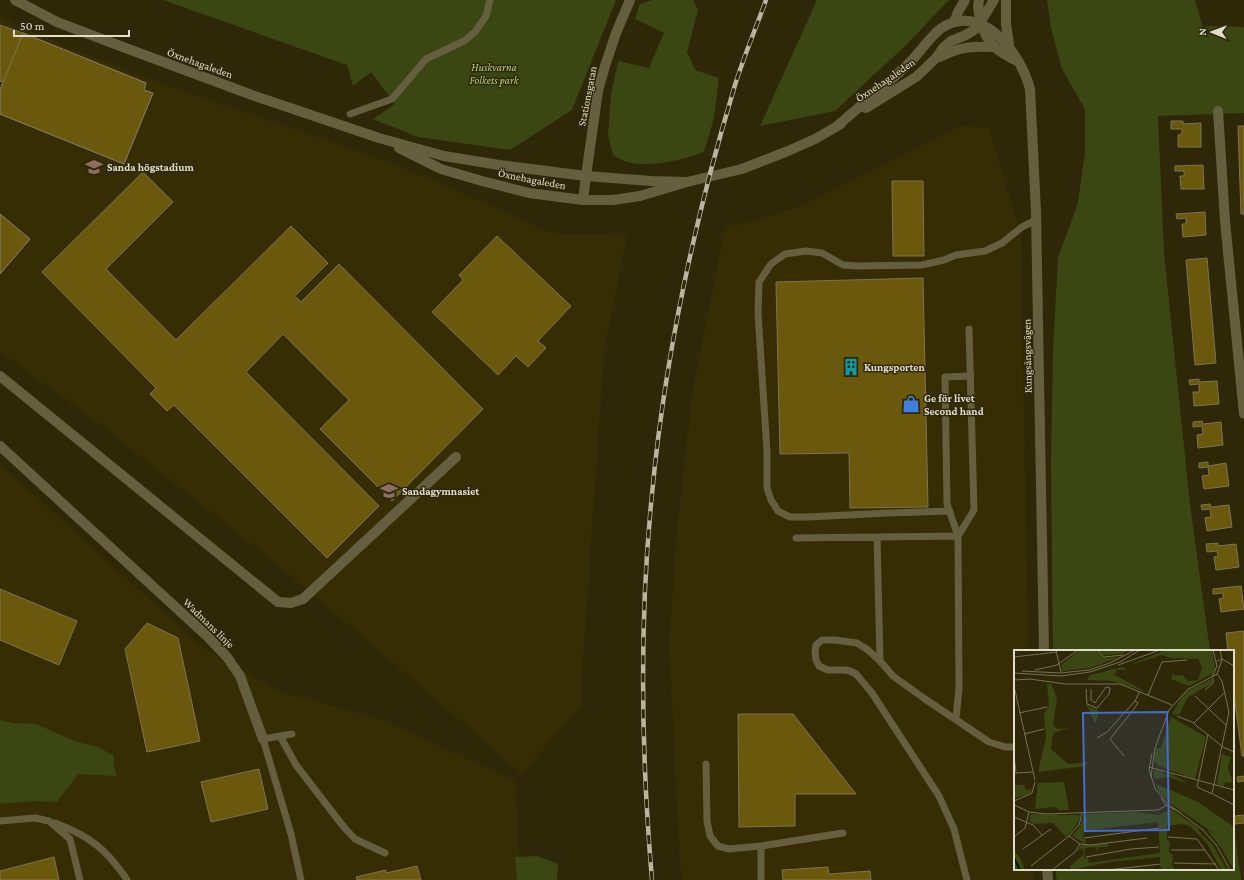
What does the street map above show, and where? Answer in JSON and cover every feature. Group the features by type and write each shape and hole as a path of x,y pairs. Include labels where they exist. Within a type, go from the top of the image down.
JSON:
{"street":[{"name":"Öxnehagaleden","path":"15,0 57,22 252,95 379,138 444,156 499,165 586,176 687,182"},
{"name":"Stationsgatan","path":"583,200 598,91 604,66 616,32 630,0"},
{"path":"955,20 965,0"},
{"path":"979,0 978,9 984,33 993,47 1019,62"},
{"name":"Öxnehagaleden","path":"379,138 441,168 482,182 529,193 583,200 613,200 640,196 687,182 742,169 815,139 916,77 951,41 966,35 977,28 994,0"},
{"name":"Kungsängsvägen","path":"1006,0 1006,24 1010,46"},
{"name":"Öxnehagaleden","path":"836,127 904,68 940,28 955,20 967,18 981,21"},
{"name":"Kungsängsvägen","path":"981,21 990,25 1000,33 1010,46 1024,72 1030,89 1036,220 1044,650"},
{"path":"936,58 950,51 967,47 993,47"},
{"path":"1218,111 1225,221 1242,366 1244,414"},
{"path":"0,376 278,602 291,603 303,599 456,457"},
{"name":"Wadmans linje","path":"0,446 208,637 227,657 240,676 263,739"}],"lane":[{"path":"350,114 392,98 426,59 464,41 475,32 486,16 490,0"},
{"path":"950,511 790,517 778,511 771,500 767,488 767,452 758,313 760,282 771,264 785,254 806,251 822,253 843,265 922,265 944,260 956,255 985,251 1002,243 1022,227 1036,220"},
{"path":"958,536 974,510 969,329"},
{"path":"956,719 959,688 958,536 947,504 945,377 971,376"},
{"path":"796,538 958,536"},
{"path":"877,537 880,661"},
{"path":"967,880 954,828 939,796 872,693 856,674 845,670 828,670 819,666 816,660 816,645 822,640 857,643 868,650 880,661 893,676 989,742 1005,747 1014,747"},
{"path":"263,739 292,734"},
{"path":"280,736 296,765 343,826 355,839 385,853"},
{"name":"Wadmans linje","path":"263,739 291,834 301,880"},
{"path":"706,764 707,821 710,836 718,846 729,849 761,846 843,833"},
{"path":"0,821 35,818 49,821 74,830 93,842 107,854 127,880"},
{"path":"49,821 70,839 80,880"},
{"path":"761,846 761,880"}],"shaded area":[{"name":"Sandagymnasiet","path":"0,15 17,25 65,46 171,87 366,154 418,174 552,233 627,235 604,352 580,706 522,774 272,560 97,422 0,352"},
{"path":"962,126 989,128 1021,235 1028,650 1014,650 1014,870 1033,870 1033,880 681,880 669,643 678,518 693,389 725,229 798,207"},
{"path":"0,464 206,650 278,691 383,720 515,781 521,880 0,880"}],"green space":[{"name":"Huskvarna Folkets park","path":"163,0 616,0 572,110 510,150 418,137 373,119 395,104 371,72 353,86 347,65"},
{"path":"653,0 693,0 698,10 687,52 695,70 719,78 714,118 704,152 685,158 654,164 643,164 624,161 613,155 608,135 611,95 618,61 649,68 664,33 635,19 640,4"},
{"path":"817,0 949,0 906,45 835,111 760,126"},
{"path":"1047,0 1195,0 1203,28 1209,26 1244,27 1244,113 1158,116 1164,253 1190,505 1210,650 1053,650 1051,464 1053,349 1058,258 1078,203 1085,152 1085,109 1062,69 1051,28"},
{"path":"0,720 13,723 36,724 77,742 98,747 114,756 114,767 117,776 78,774 57,802 33,801 0,804"},
{"path":"1234,827 1241,880 1057,880 1056,870 1234,870"},
{"path":"537,856 558,864 557,880 517,880 515,857"}],"building":[{"path":"0,25 146,83 144,90 153,93 124,164 0,114 0,90 3,82 0,81"},
{"path":"23,33 146,83 144,90 153,93 124,164 0,114 0,90"},
{"path":"1171,121 1183,121 1183,124 1201,123 1201,147 1178,147 1178,135 1182,134 1182,129 1171,129"},
{"path":"1238,126 1244,126 1244,214 1241,214"},
{"path":"1203,165 1204,189 1181,189 1180,176 1184,176 1184,171 1175,171 1175,166"},
{"name":"Sandagymnasiet","path":"143,172 173,202 106,269 176,340 291,226 328,263 295,296 301,302 339,264 483,409 392,501 320,429 349,400 283,334 246,372 379,506 327,558 174,405 167,411 150,394 156,388 42,272"},
{"path":"892,181 923,181 924,256 893,256"},
{"path":"1205,212 1206,235 1183,237 1182,224 1186,224 1186,218 1177,219 1176,214"},
{"path":"0,214 30,239 0,274"},
{"path":"0,214 30,239 0,274"},
{"path":"497,236 571,306 538,341 546,348 528,367 516,356 498,375 432,312 463,280 459,275"},
{"path":"1207,258 1216,363 1195,365 1186,260"},
{"name":"Kungsporten","path":"923,278 928,507 850,508 849,453 780,454 776,282"},
{"path":"1199,379 1199,382 1217,381 1219,404 1194,406 1193,392 1199,392 1199,384 1190,385 1189,380"},
{"path":"1202,421 1203,424 1221,422 1223,445 1198,448 1197,435 1203,434 1202,426 1193,427 1193,422"},
{"path":"1208,462 1208,466 1226,463 1229,486 1204,489 1202,476 1209,475 1208,467 1199,468 1199,463"},
{"path":"1210,504 1211,507 1229,505 1232,527 1207,531 1205,518 1211,517 1210,509 1202,510 1201,505"},
{"path":"1218,543 1218,546 1236,544 1239,567 1216,570 1214,557 1218,556 1217,551 1207,552 1206,544"},
{"path":"1241,586 1244,609 1221,612 1219,599 1223,598 1223,593 1213,594 1213,589"},
{"path":"0,589 77,621 59,665 0,640"},
{"path":"147,623 178,638 200,741 147,752 125,649"},
{"path":"1244,631 1244,756 1242,756 1234,695 1234,650 1228,650 1226,633"},
{"path":"738,714 793,714 856,794 795,794 795,826 739,827"},
{"path":"259,769 268,809 211,822 201,782"},
{"path":"1244,776 1244,781 1238,782 1237,777"},
{"path":"1244,815 1244,823 1235,824 1234,816"},
{"path":"54,857 59,880 0,880 0,871"},
{"path":"417,866 421,880 357,880 356,877 386,870 386,873"},
{"path":"828,867 829,874 870,871 871,880 783,880 782,870"}],"railway":[{"path":"652,880 648,832 644,735 643,638 648,542 658,442 673,339 683,287 707,185 735,85 766,0"}],"place":[{"name":"Sanda högstadium","path":"94,167"},
{"name":"Kungsporten","path":"851,367"},
{"name":"Ge för livet Second hand","path":"911,404"},
{"name":"Sandagymnasiet","path":"389,491"}]}
